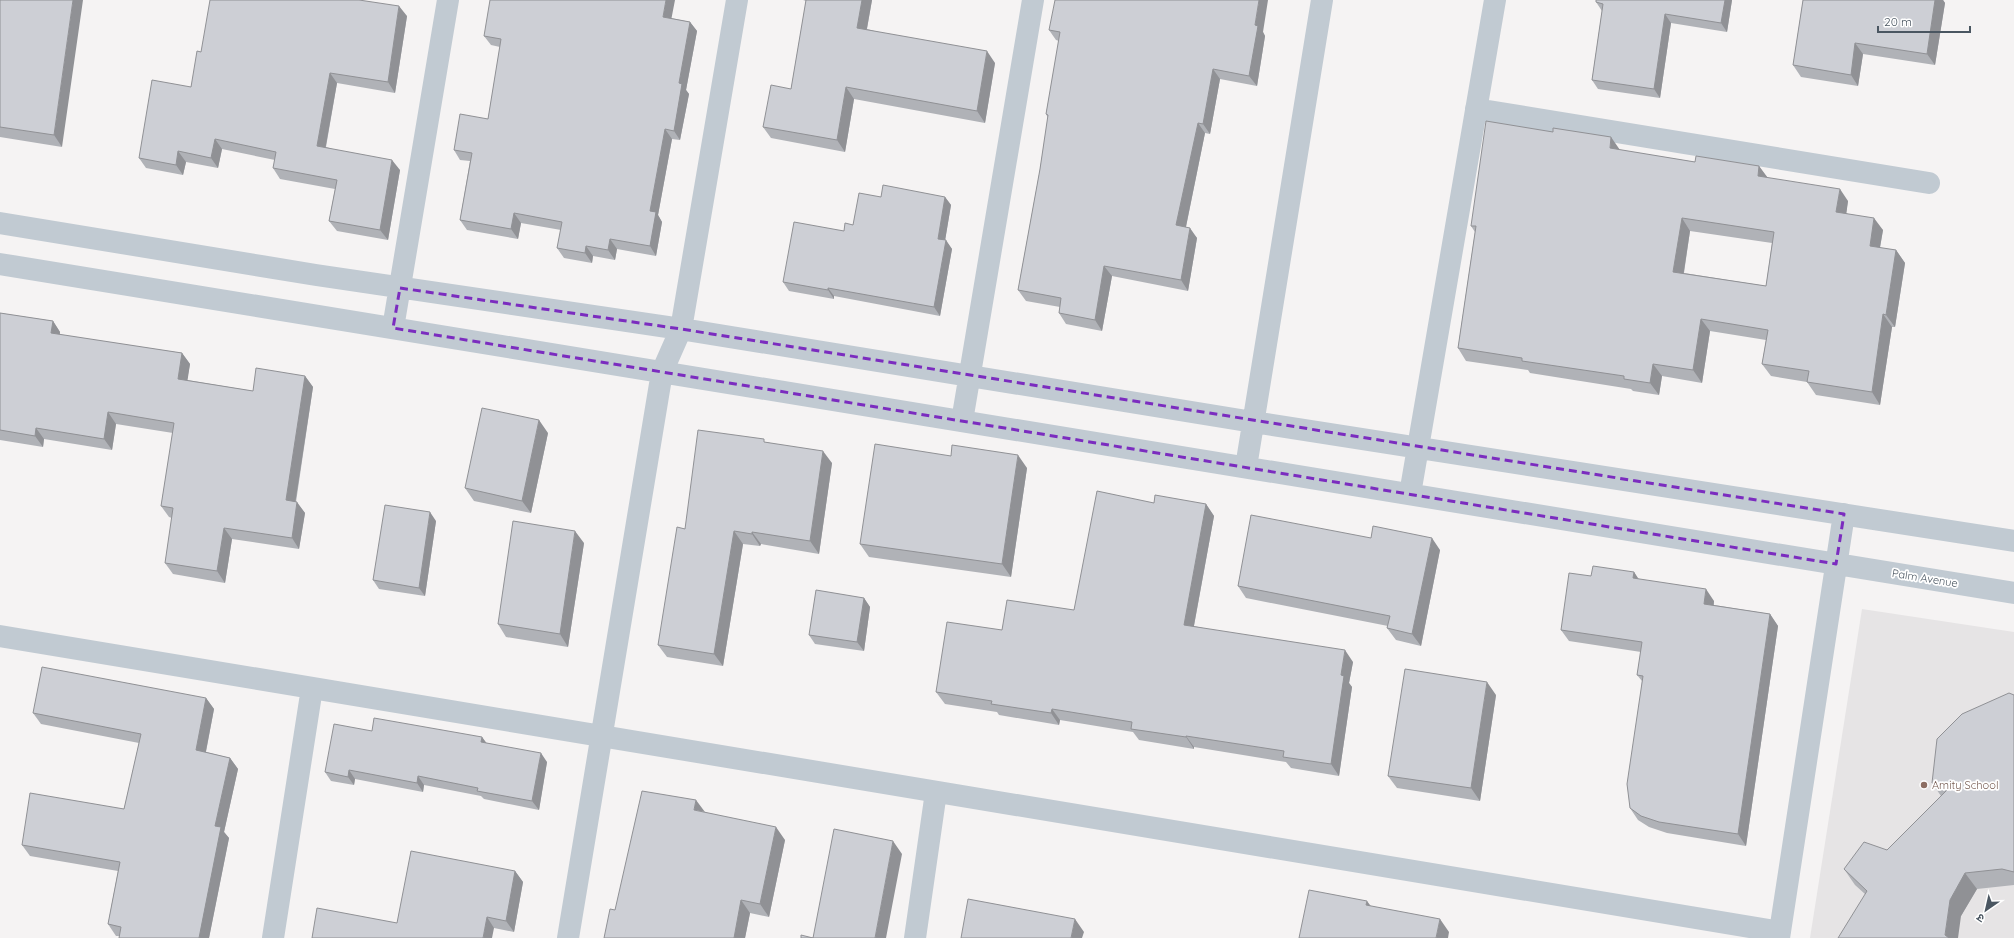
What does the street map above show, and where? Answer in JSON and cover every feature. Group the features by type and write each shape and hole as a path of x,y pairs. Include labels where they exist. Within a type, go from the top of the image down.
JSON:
{"street":[{"path":"393,328 448,0"},
{"path":"568,938 662,372 680,329 737,0"},
{"path":"962,421 1033,0"},
{"path":"1246,467 1322,0"},
{"path":"1410,494 1495,0"},
{"path":"1476,109 1929,184"},
{"path":"0,223 400,288 680,329 1253,422 2014,541"},
{"name":"Palm Avenue","path":"0,264 2014,593"},
{"path":"1,642 312,688 1779,935 1844,514"},
{"path":"273,938 312,688"},
{"path":"915,938 936,792"}],"highlighted area":[{"path":"400,288 681,329 1844,514 1836,564 393,328"}],"shaded area":[{"name":"Amity School","path":"1862,609 2014,632 2014,938 1810,938"}],"building":[{"path":"0,0 73,0 54,135 0,127"},
{"path":"210,0 359,0 399,6 388,82 330,73 317,146 392,160 380,230 329,221 337,180 273,168 276,152 215,139 211,158 178,151 176,165 139,158 152,80 191,87 197,51 201,52"},
{"path":"490,0 666,0 663,17 690,22 679,83 682,84 674,131 665,129 650,211 656,212 650,246 610,239 608,250 586,246 585,253 557,248 562,222 514,213 511,229 460,220 472,153 454,150 460,114 488,119 501,39 484,36"},
{"path":"806,0 862,0 857,28 987,51 977,111 846,87 837,140 763,127 771,85 791,89"},
{"path":"1055,0 1259,0 1255,25 1258,26 1249,76 1213,69 1203,124 1198,123 1176,225 1190,228 1181,280 1104,266 1095,320 1059,313 1061,298 1018,290 1040,169 1048,115 1046,114 1060,32 1049,30"},
{"path":"1596,0 1725,0 1721,23 1665,14 1654,89 1592,80 1603,4 1596,2"},
{"path":"1803,0 1935,0 1927,54 1855,43 1851,75 1793,65"},
{"path":"1486,121 1553,132 1553,128 1611,137 1610,148 1695,162 1696,156 1759,166 1758,176 1840,189 1836,212 1874,218 1870,246 1896,250 1886,315 1883,314 1872,392 1807,382 1809,371 1762,364 1768,330 1701,319 1693,370 1653,364 1650,383 1624,379 1624,376 1522,361 1522,358 1458,348 1476,226 1471,226","holes":["1682,218 1774,232 1766,286 1673,272"]},
{"path":"883,185 945,197 938,239 946,240 934,307 828,288 828,290 783,282 794,222 844,231 845,223 853,225 859,193 881,197"},
{"path":"0,313 53,321 51,333 182,353 178,379 253,391 256,368 305,376 286,500 297,502 292,538 224,528 217,571 165,563 173,508 161,506 174,423 108,412 104,439 36,428 35,436 0,430"},
{"path":"482,408 539,420 522,501 465,488"},
{"path":"698,430 764,439 764,442 823,451 810,541 752,532 752,534 734,531 714,654 658,645 677,527 685,529"},
{"path":"875,444 951,456 952,445 1018,455 1002,564 860,544"},
{"path":"1097,491 1154,503 1155,495 1206,504 1184,625 1345,650 1341,675 1344,676 1331,764 1283,757 1284,751 1131,729 1132,722 1052,709 1051,713 991,704 992,701 936,692 947,622 1002,630 1007,600 1074,610"},
{"path":"385,505 430,512 419,588 373,580"},
{"path":"1251,515 1371,538 1373,526 1432,538 1412,634 1387,628 1390,616 1238,586"},
{"path":"513,521 575,531 560,634 498,624"},
{"path":"1593,566 1634,572 1633,578 1706,589 1704,604 1770,614 1738,834 1659,822 1641,816 1630,808 1627,784 1643,676 1637,675 1642,642 1561,630 1569,573 1591,576"},
{"path":"816,590 864,598 857,642 809,635"},
{"path":"42,667 206,698 196,750 230,758 215,826 221,827 199,938 119,938 121,927 108,924 120,862 22,845 30,793 124,809 141,734 33,713"},
{"path":"1405,669 1487,682 1471,788 1388,776"},
{"path":"2009,693 2014,695 2014,872 2002,869 1965,873 1950,900 1945,935 1949,938 1838,938 1867,891 1844,869 1864,842 1887,850 1947,790 1932,783 1937,739 1962,714"},
{"path":"374,718 482,737 481,742 541,753 532,801 477,791 478,788 418,776 417,783 349,770 348,777 325,772 334,724 372,731"},
{"path":"642,791 696,800 694,810 776,827 760,904 741,900 734,938 604,938 610,909 615,910"},
{"path":"834,829 893,841 875,938 813,938"},
{"path":"411,851 515,871 506,921 487,917 483,938 312,938 317,908 397,923"},
{"path":"1309,890 1367,901 1366,905 1440,919 1436,938 1299,938"},
{"path":"968,899 1075,919 1071,938 961,938"},
{"path":"801,935 813,938 801,938"}],"place":[{"name":"Amity School","path":"1924,785"}]}
